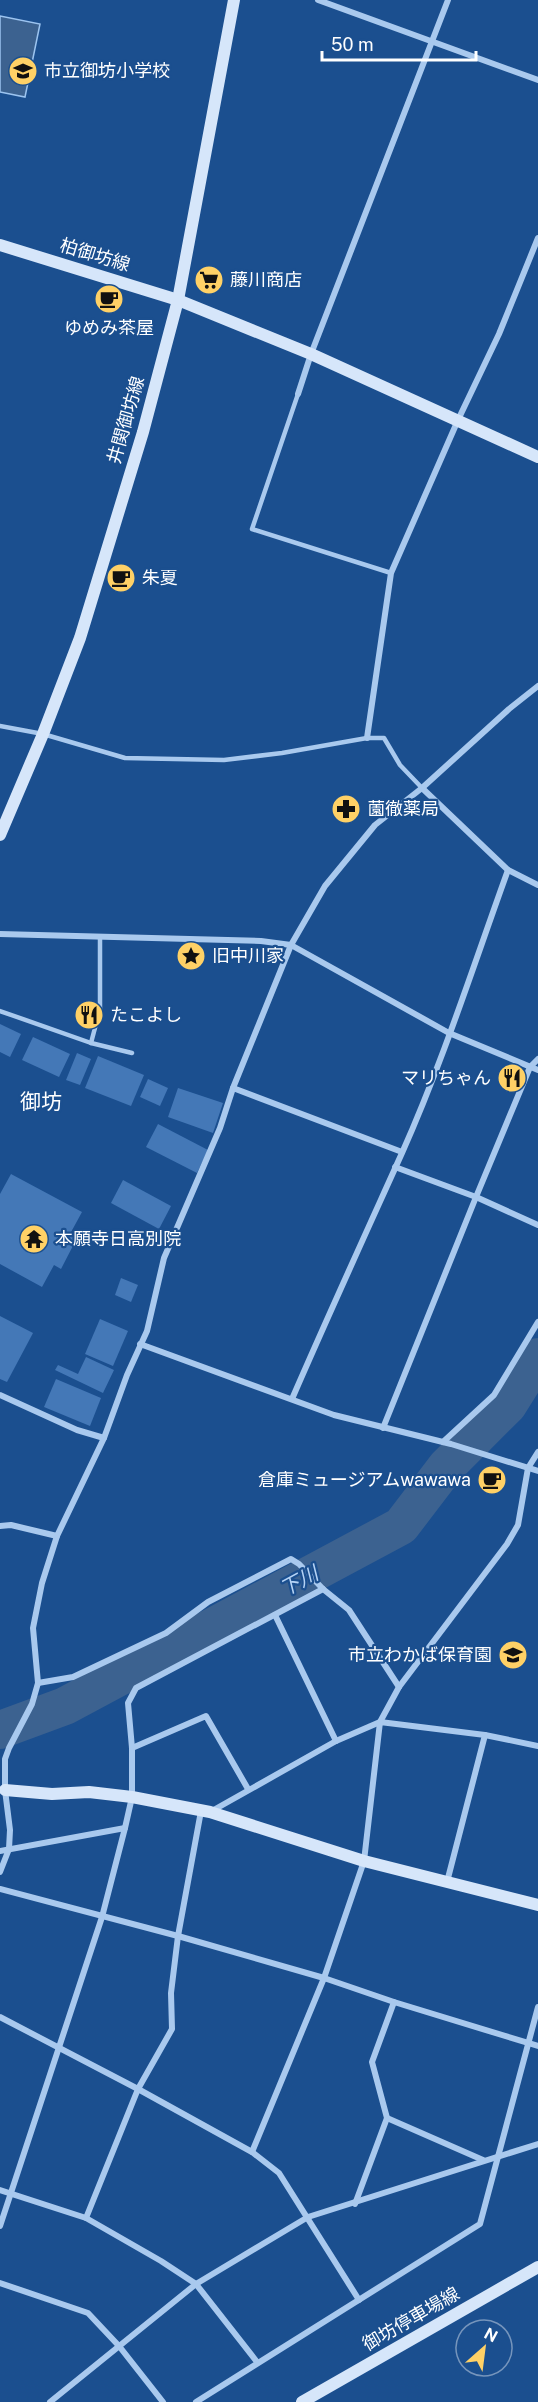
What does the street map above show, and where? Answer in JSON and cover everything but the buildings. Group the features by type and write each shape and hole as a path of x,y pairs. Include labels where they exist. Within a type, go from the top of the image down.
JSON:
{"main road":[{"name":"井関御坊線","path":"0,835 44,734 83,626 143,432 178,300 234,0"},
{"name":"柏御坊線","path":"0,245 178,300 311,354 538,457"},
{"path":"4,1790 52,1794 89,1792 132,1797 206,1812 364,1861 538,1905"},
{"name":"御坊停車場線","path":"302,2402 538,2267"}],"street":[{"path":"318,0 538,80"},
{"path":"298,394 311,354 448,0"},
{"path":"367,738 391,573 458,420 499,334 538,238"},
{"path":"0,1872 9,1850 10,1830 4,1790 5,1759 32,1704 39,1683 33,1628 42,1583 57,1536 104,1438 147,1331 164,1258 220,1128 233,1088 291,945 325,886 375,825 422,788 509,708 538,686"},
{"path":"422,788 508,870 538,885"},
{"path":"292,1399 402,1152 449,1033 508,870"},
{"path":"0,934 261,941 291,945 449,1033 538,1070"},
{"path":"383,1428 530,1067 538,1059"},
{"path":"233,1088 402,1152"},
{"path":"395,1167 476,1197 538,1225"},
{"path":"443,1442 494,1395 538,1323"},
{"path":"140,1344 334,1415 451,1444 538,1471"},
{"path":"0,1395 77,1430 104,1438"},
{"path":"252,2152 324,1978 364,1861 380,1722 399,1687 507,1544 518,1525 528,1468 538,1452"},
{"path":"0,1526 11,1525 57,1536"},
{"path":"39,1683 73,1677 166,1633 207,1602 291,1559 349,1610 399,1687"},
{"path":"0,2226 9,2192 102,1917 125,1828 132,1797 132,1748 128,1703 136,1688 275,1615 321,1586"},
{"path":"275,1615 336,1741"},
{"path":"132,1748 206,1716 248,1789"},
{"path":"86,2218 138,2089 172,2029 171,1994 178,1936 206,1812 336,1741 380,1722 485,1735 538,1746"},
{"path":"447,1882 485,1735"},
{"path":"0,1851 125,1828"},
{"path":"0,1889 178,1936 324,1978 393,2002 538,2046"},
{"path":"355,2204 387,2118 372,2062 393,2002"},
{"path":"196,2402 480,2224 538,2007"},
{"path":"0,2017 252,2152 279,2173 359,2300"},
{"path":"387,2118 483,2160"},
{"path":"50,2402 196,2284 308,2217 355,2204 483,2160 538,2144"},
{"path":"0,2190 86,2218 196,2284 258,2362"},
{"path":"0,2283 88,2313 120,2346 163,2402"}],"lane":[{"path":"298,394 252,529 391,573"},
{"path":"0,726 44,734 125,758 224,760 282,753 367,738 384,738 400,765 422,788"},
{"path":"91,1043 100,1009 100,938"},
{"path":"0,1011 91,1043 132,1053"}],"water":[{"path":"0,16 40,24 25,97 0,92"}],"waterway":[{"name":"下川","path":"0,1730 65,1706 401,1526 446,1467 508,1405 538,1357"}],"place":[{"name":"市立御坊小学校","path":"23,71"},
{"name":"藤川商店","path":"209,280"},
{"name":"ゆめみ茶屋","path":"109,299"},
{"name":"朱夏","path":"121,578"},
{"name":"薗徹薬局","path":"346,809"},
{"name":"旧中川家","path":"191,956"},
{"name":"たこよし","path":"89,1015"},
{"name":"マリちゃん","path":"512,1078"},
{"name":"本願寺日高別院","path":"34,1239"},
{"name":"倉庫ミュージアムwawawa","path":"492,1480"},
{"name":"市立わかば保育園","path":"513,1655"}],"district":[{"name":"御坊","path":"41,1102"}]}
